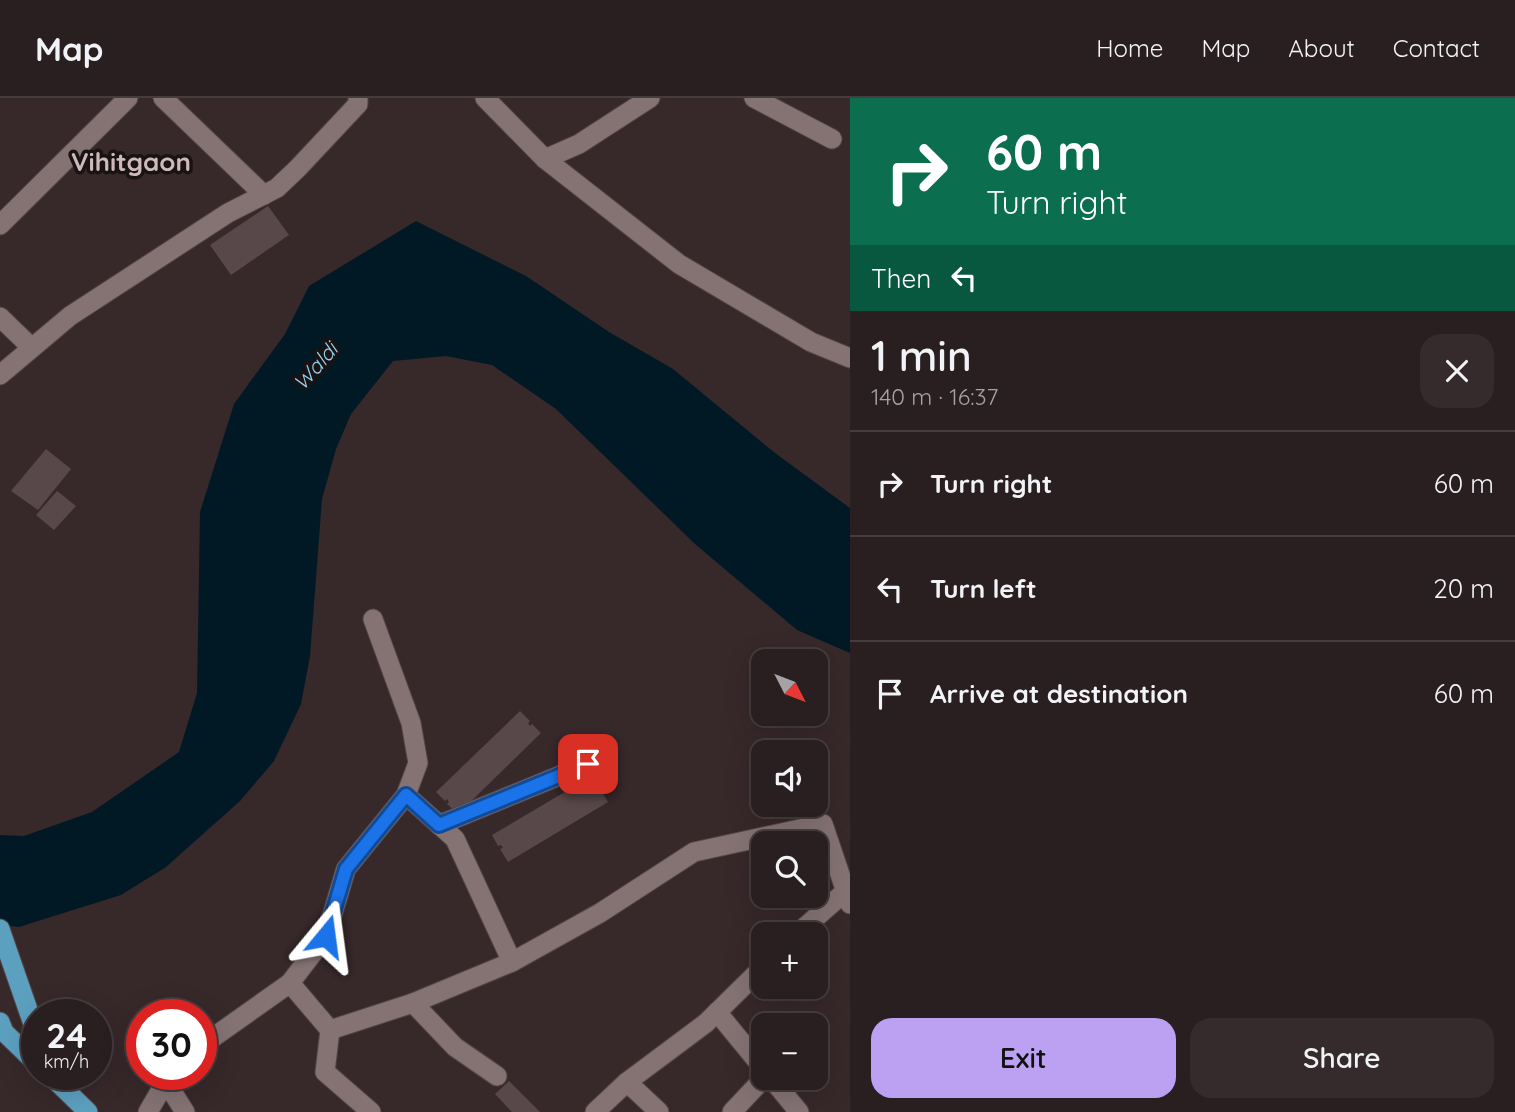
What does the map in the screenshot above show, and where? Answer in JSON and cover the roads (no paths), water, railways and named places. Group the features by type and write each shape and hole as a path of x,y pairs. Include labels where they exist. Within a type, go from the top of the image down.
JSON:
{"main road":[{"path":"0,929 25,999"},
{"path":"1,1031 21,1049"},
{"path":"65,1090 88,1112"}],"street":[{"path":"0,225 128,98"},
{"path":"163,98 264,195"},
{"path":"0,375 70,316 228,213 277,188 358,104 358,98"},
{"path":"485,98 545,159 679,264 811,342 850,358"},
{"path":"545,159 579,145 650,98"},
{"path":"754,98 832,139"},
{"path":"0,317 32,348"},
{"path":"217,1035 290,983 326,936 346,869 406,795 418,763 411,723 373,619"},
{"path":"439,825 588,764"},
{"path":"406,795 455,839 512,962"},
{"path":"330,1030 413,1003 512,962 600,913 694,852 823,824 848,897 814,922"},
{"path":"595,1112 627,1082 717,1012 751,979"},
{"path":"290,983 330,1030 325,1072 371,1112"},
{"path":"413,1003 455,1047 497,1076"},
{"path":"717,1012 751,1053"},
{"path":"627,1082 659,1112"},
{"path":"148,1112 161,1090"},
{"path":"174,1090 185,1112"},
{"path":"732,1112 753,1090"},
{"path":"781,1090 799,1112"}],"water":[{"name":"Waldi","path":"416,221 526,276 609,332 673,369 775,453 850,508 850,653 797,630 695,544 556,409 492,365 446,356 393,361 351,414 336,449 322,499 310,656 301,704 274,761 240,801 166,867 121,895 19,927 0,925 0,835 24,836 92,812 179,752 197,693 200,512 234,404 285,334 309,286"}],"district":[{"name":"Vihitgaon","path":"131,161"}]}
